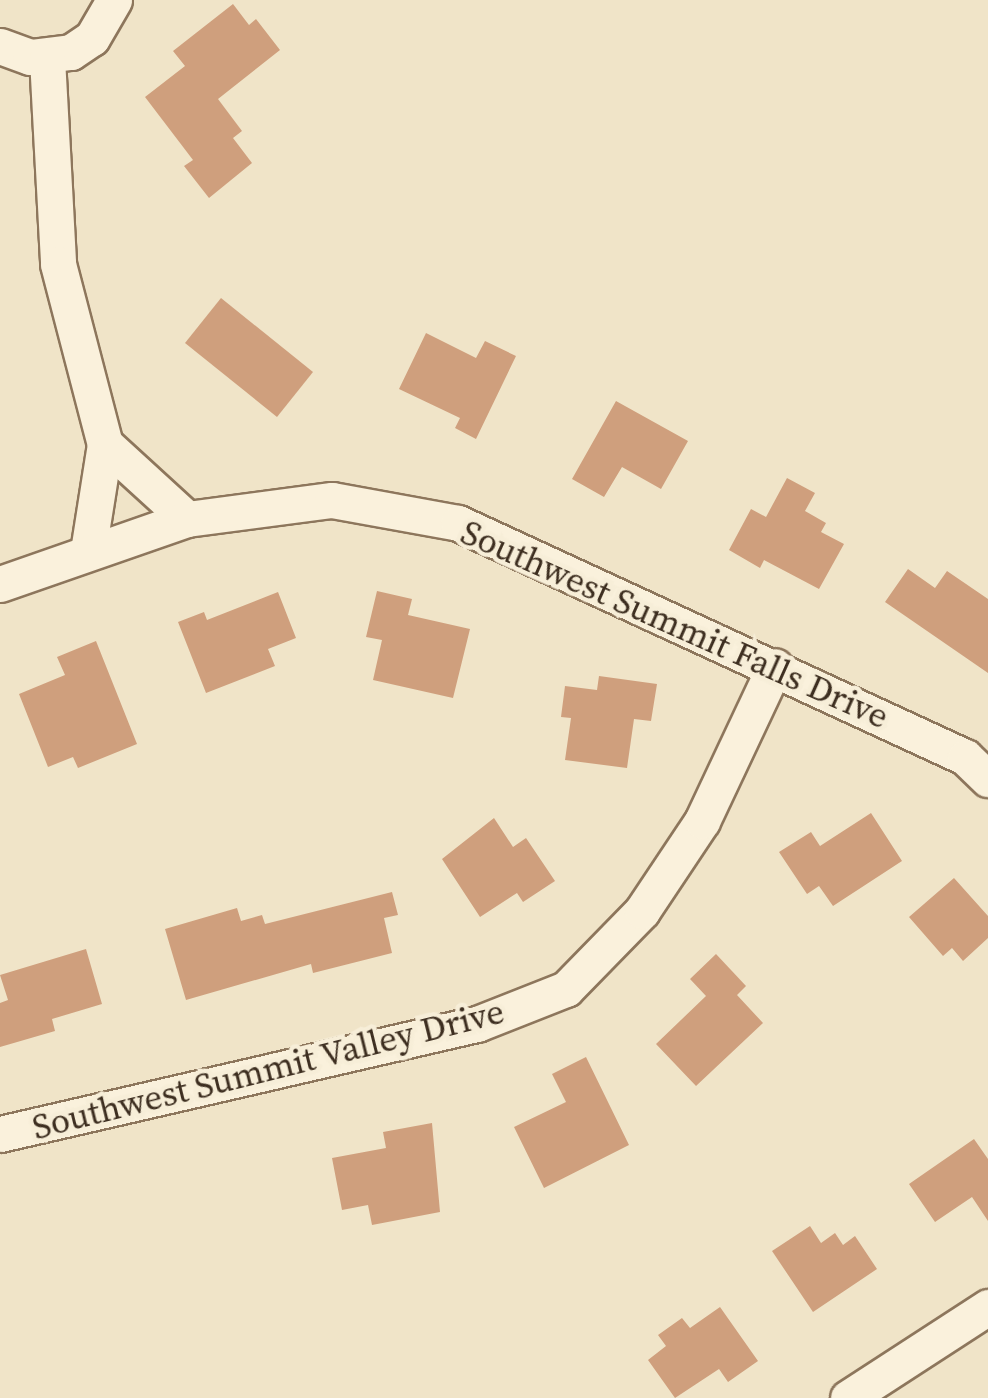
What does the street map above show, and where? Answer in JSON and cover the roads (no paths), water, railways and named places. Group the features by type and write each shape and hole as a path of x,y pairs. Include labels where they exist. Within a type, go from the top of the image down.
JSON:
{"street":[{"path":"0,46 47,58 92,38 114,0"},
{"path":"47,58 58,264 104,444 88,551"},
{"path":"104,444 187,520"},
{"name":"Southwest Summit Falls Drive","path":"0,584 187,520 332,500 458,524 775,666 965,757 988,779"},
{"name":"Southwest Summit Valley Drive","path":"0,1134 477,1024 566,989 642,911 702,822 775,666"},
{"path":"848,1398 988,1307"}]}
